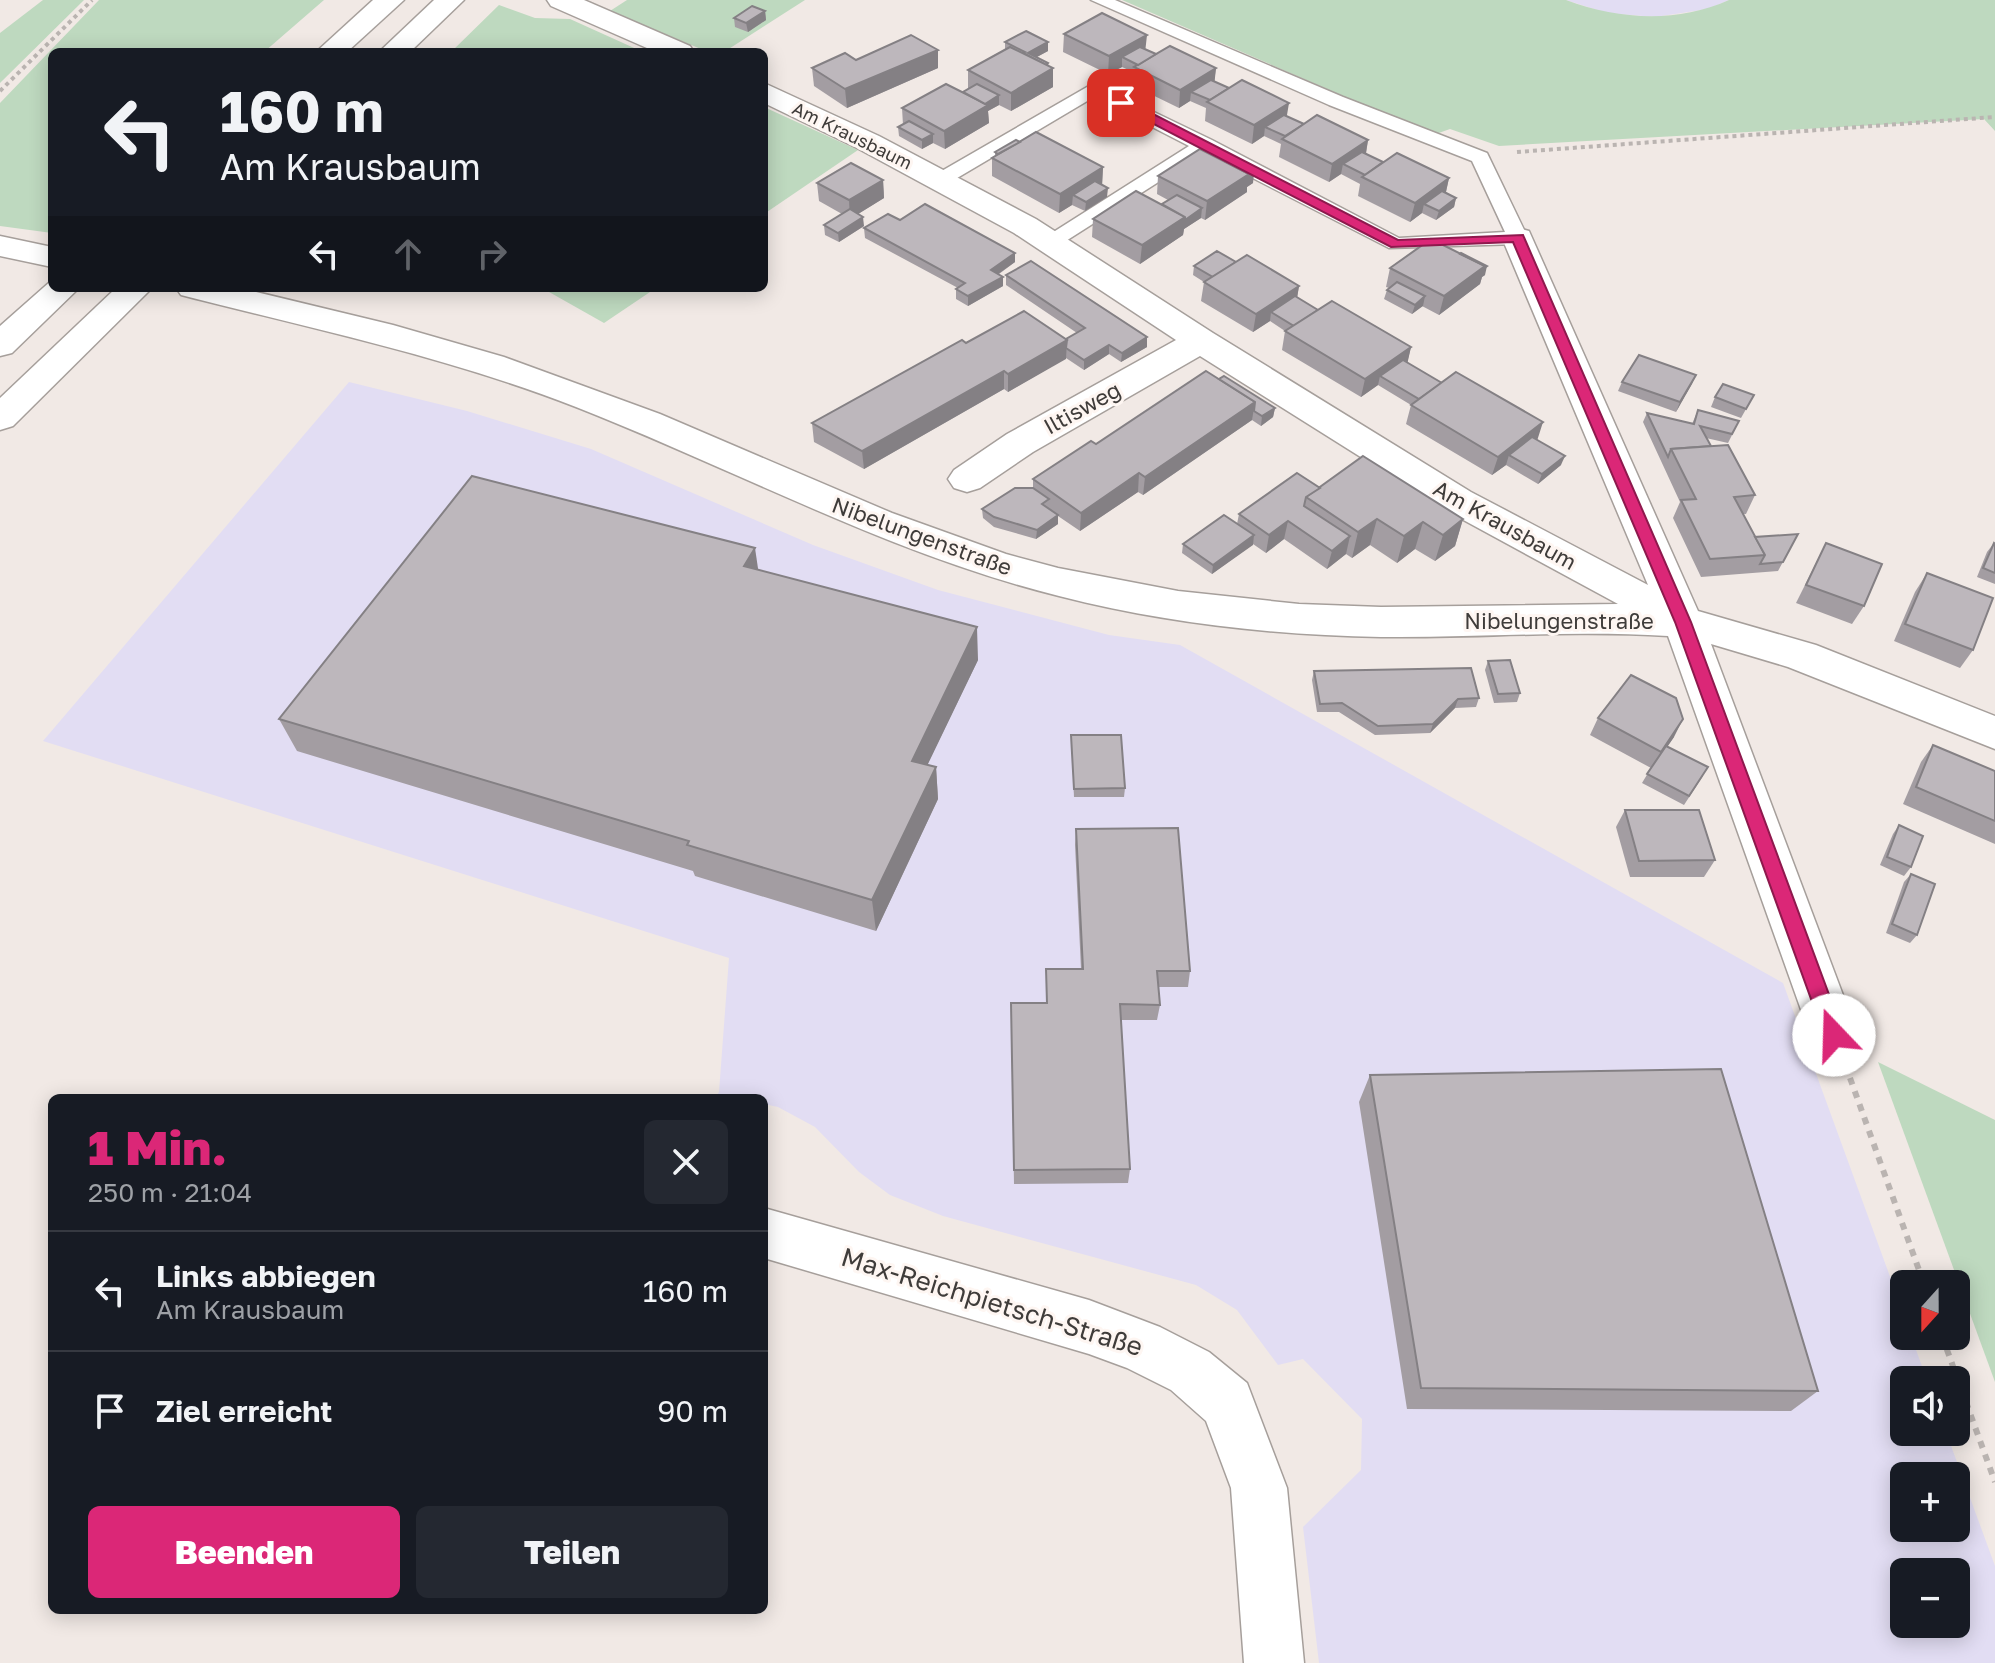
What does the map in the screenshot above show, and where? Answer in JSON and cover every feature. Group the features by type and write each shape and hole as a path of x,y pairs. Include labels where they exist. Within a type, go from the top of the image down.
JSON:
{"main road":[{"path":"335,48 390,0"},
{"path":"397,48 450,0"},
{"path":"561,0 671,48"},
{"name":"Am Krausbaum","path":"768,94 940,180 1051,242 1201,341 1458,501 1683,622 1802,656 1995,733"},
{"path":"1518,238 1683,622 1834,1035"},
{"path":"6,247 48,256"},
{"path":"0,345 58,292"},
{"path":"0,418 131,292"},
{"name":"Nibelungenstraße","path":"210,292 384,333 501,366 679,436 885,527 1002,568 1098,591 1165,605 1378,622 1632,618 1683,622"},
{"name":"Iltisweg","path":"967,479 1020,443 1201,341"},
{"name":"Max-Reichpietsch-Straße","path":"768,1234 1089,1327 1141,1346 1190,1371 1227,1403 1259,1488 1274,1663"}],"lane":[{"path":"1100,0 1336,101 1480,157 1518,238"},
{"name":"Am Krausbaum","path":"940,180 1094,89 1396,244 1518,238"},
{"path":"1051,242 1205,144"}],"path":[{"path":"0,91 92,0"},
{"path":"1480,157 1519,151 1995,117"},
{"path":"1834,1035 1919,1270"},
{"path":"1947,1350 1995,1482"}],"shaded area":[{"path":"1566,0 1729,0 1708,9 1655,17 1606,13"},
{"path":"349,382 467,411 591,449 813,545 938,590 1109,635 1180,645 1783,983 1890,1277 1890,1350 1916,1350 1922,1366 1890,1366 1890,1446 1951,1446 1957,1462 1890,1462 1890,1542 1970,1542 1970,1498 1995,1566 1995,1663 1319,1663 1303,1527 1361,1470 1362,1419 1303,1359 1278,1365 1237,1310 1196,1285 943,1216 890,1195 859,1172 815,1127 768,1105 768,1094 718,1094 729,958 43,741"}],"green space":[{"path":"43,0 84,0 0,83 0,33"},
{"path":"99,0 324,0 269,48 53,48"},
{"path":"627,0 805,0 730,48 698,48 610,11"},
{"path":"1122,0 1566,0 1607,12 1648,16 1689,13 1729,0 1995,0 1995,131 1984,119 1499,146 1450,129 1433,135"},
{"path":"499,5 535,18 570,19 634,48 455,48"},
{"path":"48,53 48,232 0,226 0,103"},
{"path":"768,109 858,150 768,211"},
{"path":"549,292 650,292 604,323"},
{"path":"1878,1062 1995,1120 1995,1382 1970,1314 1970,1270 1954,1270"}],"building":[{"path":"752,6 765,11 746,23 734,18"},
{"path":"1102,13 1147,35 1109,56 1064,34"},
{"path":"1026,31 1048,42 1028,53 1048,63 1046,65 1005,42"},
{"path":"911,35 938,50 845,89 812,68 845,53 856,60"},
{"path":"1170,46 1216,68 1180,90 1134,67"},
{"path":"1010,47 1053,68 1011,93 968,70"},
{"path":"1140,47 1156,54 1138,65 1122,57"},
{"path":"1211,80 1229,88 1210,100 1191,92"},
{"path":"1242,80 1289,103 1254,125 1207,102"},
{"path":"946,84 988,105 944,131 902,108"},
{"path":"977,84 999,95 985,104 963,92"},
{"path":"1284,115 1304,124 1285,136 1265,127"},
{"path":"1317,115 1368,140 1332,164 1282,139"},
{"path":"909,121 933,134 922,140 898,127"},
{"path":"1036,132 1103,167 1060,194 992,158"},
{"path":"1016,140 1020,142 998,154 995,152"},
{"path":"1200,149 1249,174 1207,201 1158,176"},
{"path":"1362,152 1383,162 1365,175 1343,164"},
{"path":"1397,153 1449,178 1415,203 1362,177"},
{"path":"1228,161 1254,174 1249,177"},
{"path":"851,163 883,180 849,200 817,183"},
{"path":"1095,181 1108,188 1086,202 1073,195"},
{"path":"1136,191 1185,217 1142,245 1093,219"},
{"path":"1442,191 1456,198 1439,211 1424,204"},
{"path":"1177,195 1202,208 1185,220 1185,217 1162,204"},
{"path":"925,204 1015,253 991,270 1003,277 968,296 956,289 965,283 864,228 888,214 900,220"},
{"path":"850,209 863,217 838,233 824,225"},
{"path":"1431,239 1485,266 1444,296 1390,268"},
{"path":"1217,251 1236,262 1213,277 1194,266"},
{"path":"1247,255 1299,286 1256,314 1204,282"},
{"path":"1031,261 1147,337 1122,353 1109,345 1084,360 1066,348 1066,339 1085,328 1006,275"},
{"path":"1397,282 1425,296 1415,305 1387,290"},
{"path":"1295,296 1318,310 1294,326 1271,312"},
{"path":"1332,301 1411,347 1365,379 1285,331"},
{"path":"1024,311 1067,340 1008,374 1004,371 862,451 812,423 962,340 966,343"},
{"path":"1639,355 1696,375 1680,402 1622,382"},
{"path":"1403,360 1442,383 1419,399 1380,376"},
{"path":"1206,371 1255,402 1145,477 1139,473 1081,513 1033,479 1091,441 1096,444"},
{"path":"1456,372 1543,422 1498,457 1411,405"},
{"path":"1224,376 1275,408 1262,416 1254,411 1255,402 1219,379"},
{"path":"1723,384 1754,395 1746,409 1715,397"},
{"path":"1698,410 1739,421 1732,434 1700,426 1711,446 1671,449 1668,457 1647,413 1694,424"},
{"path":"1532,437 1565,456 1542,474 1509,455"},
{"path":"1728,445 1755,495 1734,497 1765,555 1710,559 1681,500 1696,499 1671,449"},
{"path":"1363,456 1463,519 1443,535 1423,522 1404,536 1377,519 1358,532 1306,497"},
{"path":"1297,473 1320,488 1306,497 1304,506 1350,536 1332,551 1288,521 1269,535 1239,514"},
{"path":"472,476 755,548 744,566 977,627 912,761 936,767 872,900 687,845 689,841 279,719"},
{"path":"1015,488 1033,488 1049,499 1042,504 1058,515 1037,530 994,517 982,509"},
{"path":"1224,515 1254,535 1213,565 1183,544"},
{"path":"1798,534 1783,562 1760,564 1765,555 1755,537"},
{"path":"1826,543 1882,564 1864,606 1806,585"},
{"path":"1995,544 1995,573 1983,568"},
{"path":"1927,573 1993,598 1973,650 1905,624"},
{"path":"1510,660 1520,693 1498,694 1488,661"},
{"path":"1471,668 1479,698 1458,699 1433,724 1378,726 1342,703 1320,704 1314,671"},
{"path":"1631,675 1676,698 1683,719 1661,752 1598,718"},
{"path":"1071,735 1121,735 1125,788 1074,789"},
{"path":"1933,745 1995,771 1995,821 1916,787"},
{"path":"1666,746 1708,767 1689,796 1647,774"},
{"path":"1625,810 1699,810 1715,860 1639,861"},
{"path":"1899,825 1923,836 1911,867 1887,857"},
{"path":"1178,828 1190,971 1157,971 1160,1005 1120,1004 1130,1169 1014,1170 1011,1003 1047,1003 1046,969 1083,969 1076,829"},
{"path":"1911,874 1935,884 1917,935 1892,924"},
{"path":"1721,1069 1818,1391 1421,1388 1370,1075"}],"route":[{"path":"1121,103 1396,244 1518,238 1683,622 1834,1035"}]}
